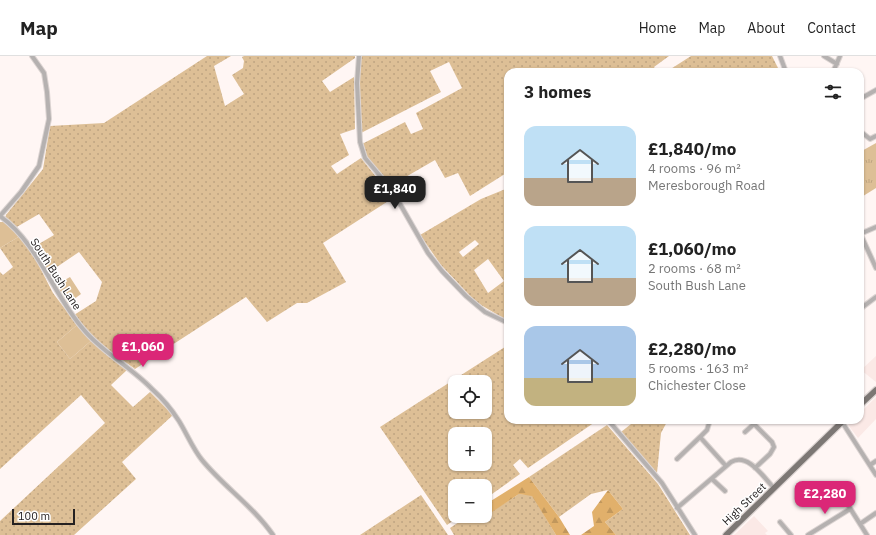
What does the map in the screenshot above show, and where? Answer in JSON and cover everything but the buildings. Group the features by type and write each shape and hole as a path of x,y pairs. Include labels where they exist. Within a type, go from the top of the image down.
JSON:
{"main road":[{"path":"864,401 876,390"},
{"name":"High Street","path":"726,535 840,424"}],"street":[{"path":"0,216 21,192 39,166 49,119 44,74 32,56"},
{"path":"359,56 357,83 360,142 365,158 392,190 428,253 442,271 466,296 485,312 504,321"},
{"path":"780,56 784,68"},
{"path":"824,56 837,64"},
{"path":"835,68 840,56"},
{"path":"864,97 876,90"},
{"path":"864,134 870,139 876,136"},
{"name":"South Bush Lane","path":"0,216 19,233 37,256 62,302 83,330 95,343 134,372 153,389 178,420 202,459 219,478 254,511 273,535"},
{"path":"864,232 876,227"},
{"path":"864,242 876,268"},
{"path":"864,306 876,297"},
{"path":"611,424 662,484 695,535"},
{"path":"676,458 700,437 706,430 708,424"},
{"path":"745,432 754,424 773,445 772,452 755,468"},
{"path":"845,424 876,475"},
{"path":"700,437 726,466"},
{"path":"677,508 734,460 746,460 774,488"},
{"path":"870,465 876,461"},
{"path":"712,479 725,492"},
{"path":"836,486 867,535"},
{"path":"808,535 850,509"},
{"path":"860,524 876,513"},
{"path":"780,522 792,535"}],"shaded area":[{"path":"876,356 876,382 864,372 864,367"},
{"path":"876,397 876,419 858,438 848,425 864,424 864,409"},
{"path":"754,516 768,531 765,533 767,535 734,535"}],"green space":[{"path":"207,56 231,56 214,66 225,106 244,94 232,75 243,68 244,61 242,57 244,56 355,56 355,58 322,81 330,92 354,77 355,129 340,134 349,155 331,166 337,174 361,158 393,198 323,243 346,282 307,303 297,303 267,322 246,297 135,369 96,341 74,315 96,301 102,282 79,252 48,273 35,252 37,245 54,235 39,214 15,228 5,218 43,169 50,126 104,123"},
{"path":"361,56 669,56 655,68 504,68 504,175 470,196 458,173 445,178 435,160 390,186 367,159 362,144 405,122 411,134 423,129 416,113 462,88 449,62 430,71 441,92 361,133 359,75"},
{"path":"691,56 772,56 778,68 672,68"},
{"path":"876,143 876,188 864,196 864,150"},
{"path":"504,190 504,281 504,319 476,302 441,265 420,235 481,199","holes":["475,240 479,244 463,257 459,252","488,259 504,281 488,293 474,270"]},
{"path":"0,222 4,222 20,236 0,248"},
{"path":"20,236 35,258 53,293 77,325 57,342 70,359 92,340 128,369 111,385 133,407 150,392 173,415 122,462 136,479 74,535 0,535 0,521 105,423 81,395 0,469 0,272 3,275 13,267 0,248"},
{"path":"70,277 81,294 66,305 54,286"},
{"path":"77,325 92,340 70,359 57,342"},
{"path":"504,348 504,424 592,424 528,468 520,459 513,465 520,474 492,494 492,479 448,479 448,523 450,523 447,525 380,427 448,383 448,419 492,419 492,375 461,375"},
{"path":"631,424 666,424 661,433 657,473 621,432"},
{"path":"607,425 658,484 690,535 616,535 605,522 623,509 608,490 591,494 559,517 529,477"},
{"path":"529,477 559,517 570,535 556,535 532,496 519,494 492,512 492,500"},
{"path":"608,490 623,509 605,522 616,535 581,535 594,526 592,512"},
{"path":"519,494 532,495 556,535 454,535 450,528 458,523 492,523 492,511"},
{"path":"421,495 448,535 360,535"}]}
